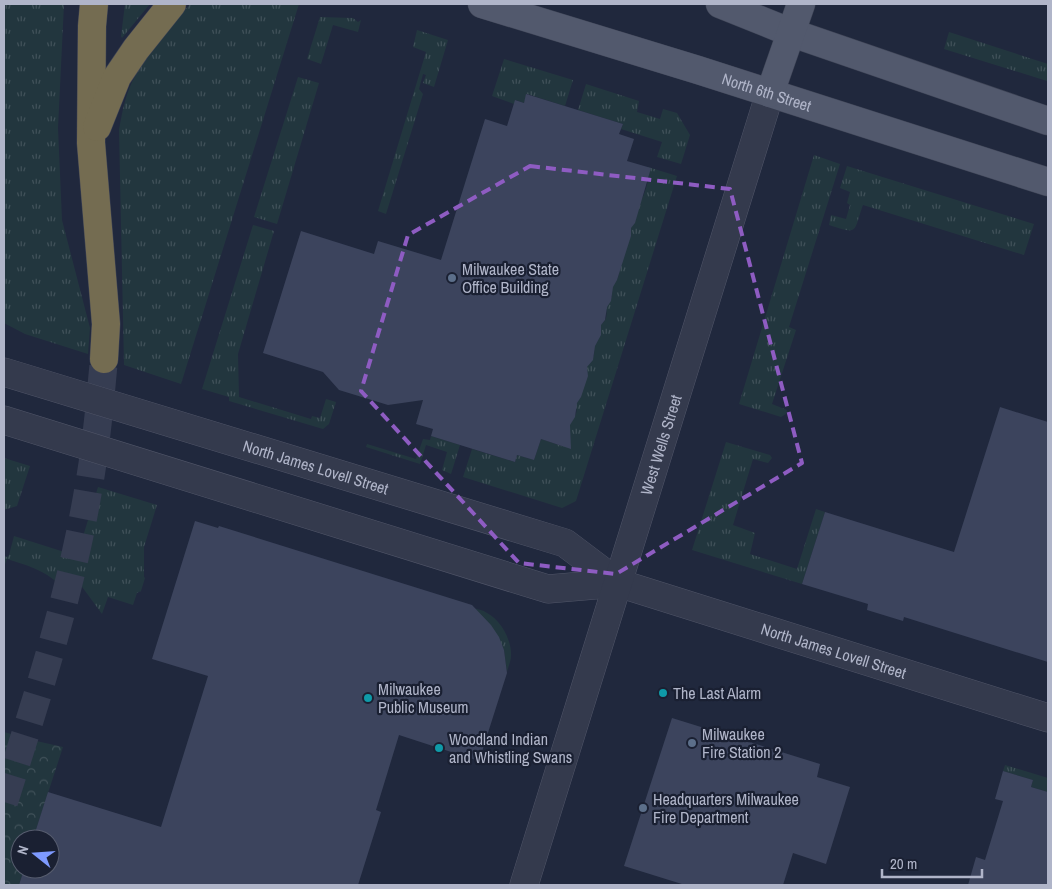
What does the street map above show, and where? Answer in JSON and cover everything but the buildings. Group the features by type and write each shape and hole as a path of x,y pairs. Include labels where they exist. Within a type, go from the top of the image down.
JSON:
{"highway":[{"path":"94,4 92,26 91,143 106,324 104,359"},
{"path":"91,143 117,77 136,48 172,4"}],"main road":[{"name":"North 6th Street","path":"482,4 770,93 1048,182"},
{"path":"720,4 792,32 1048,121"},
{"name":"West Wells Street","path":"770,93 801,4"}],"street":[{"name":"West Wells Street","path":"524,885 770,93"},
{"name":"North James Lovell Street","path":"4,372 565,543 618,583 1048,718"},
{"name":"North James Lovell Street","path":"4,420 548,590 618,583"}],"highlighted area":[{"path":"530,166 730,189 802,463 616,574 519,563 361,391 408,235"}],"green space":[{"path":"4,4 64,4 58,128 62,220 90,328 88,354 25,334 4,323"},
{"path":"125,4 150,4 122,38 121,36"},
{"path":"190,4 299,4 181,384 124,365 119,130 127,93 138,71 159,41"},
{"path":"320,17 353,18 358,22 361,20 358,32 333,25 321,64 307,59"},
{"path":"417,30 448,40 434,87 423,83 426,75 423,74 419,89 423,94 386,214 378,211 426,52 413,47"},
{"path":"949,32 1048,64 1047,81 944,49"},
{"path":"504,59 573,80 565,106 527,94 524,103 516,100 514,104 492,96"},
{"path":"298,77 319,83 277,224 254,217"},
{"path":"586,84 639,101 637,112 660,119 663,109 677,113 690,135 681,164 657,157 662,142 621,129 623,124 578,110"},
{"path":"814,155 840,164 789,327 796,330 772,404 787,410 786,414 781,417 739,404"},
{"path":"847,166 1034,224 1024,255 863,205 854,229 846,230 829,225 831,215 846,219 850,205 847,203 850,192 840,188"},
{"path":"648,167 677,176 576,501 562,508 463,477 472,449 515,462 517,455 534,460 541,439 562,446 568,426 577,411 575,405 581,396 582,382 587,365 594,356 593,345 599,339 600,325 606,317 605,306 611,297 611,286 619,274 629,229 648,182"},
{"path":"253,225 274,231 238,354 239,397 311,419 312,416 320,418 326,399 336,402 329,424 323,429 229,401 229,397 202,389"},
{"path":"431,436 460,445 451,474 442,470 447,452 426,445 420,464 366,447 367,444 416,459 423,439 430,440"},
{"path":"726,442 770,455 772,458 768,463 753,459 733,525 755,533 750,554 797,569 816,509 825,512 802,584 692,550"},
{"path":"4,458 30,466 17,506 4,510"},
{"path":"98,487 157,505 144,547 145,578 141,591 137,593 133,605 108,597 102,614 77,580 59,584 41,572 7,559 4,567 4,556 7,557 9,555 14,536 80,557 78,553"},
{"path":"472,608 484,611 492,616 505,632 511,650 507,672 504,650"},
{"path":"4,732 63,747 36,829 10,829 10,879 21,879 19,885 4,885"},
{"path":"1005,765 1048,778 1048,792 1031,787 1033,780 1003,771"}],"tunnel":[{"path":"4,802 51,648 81,531 98,425 104,359"}],"place":[{"name":"Milwaukee State Office Building","path":"452,278"},
{"name":"The Last Alarm","path":"663,693"},
{"name":"Milwaukee Public Museum","path":"368,698"},
{"name":"Milwaukee Fire Station 2","path":"692,743"},
{"name":"Woodland Indian and Whistling Swans","path":"439,748"},
{"name":"Headquarters Milwaukee Fire Department","path":"643,808"}]}
